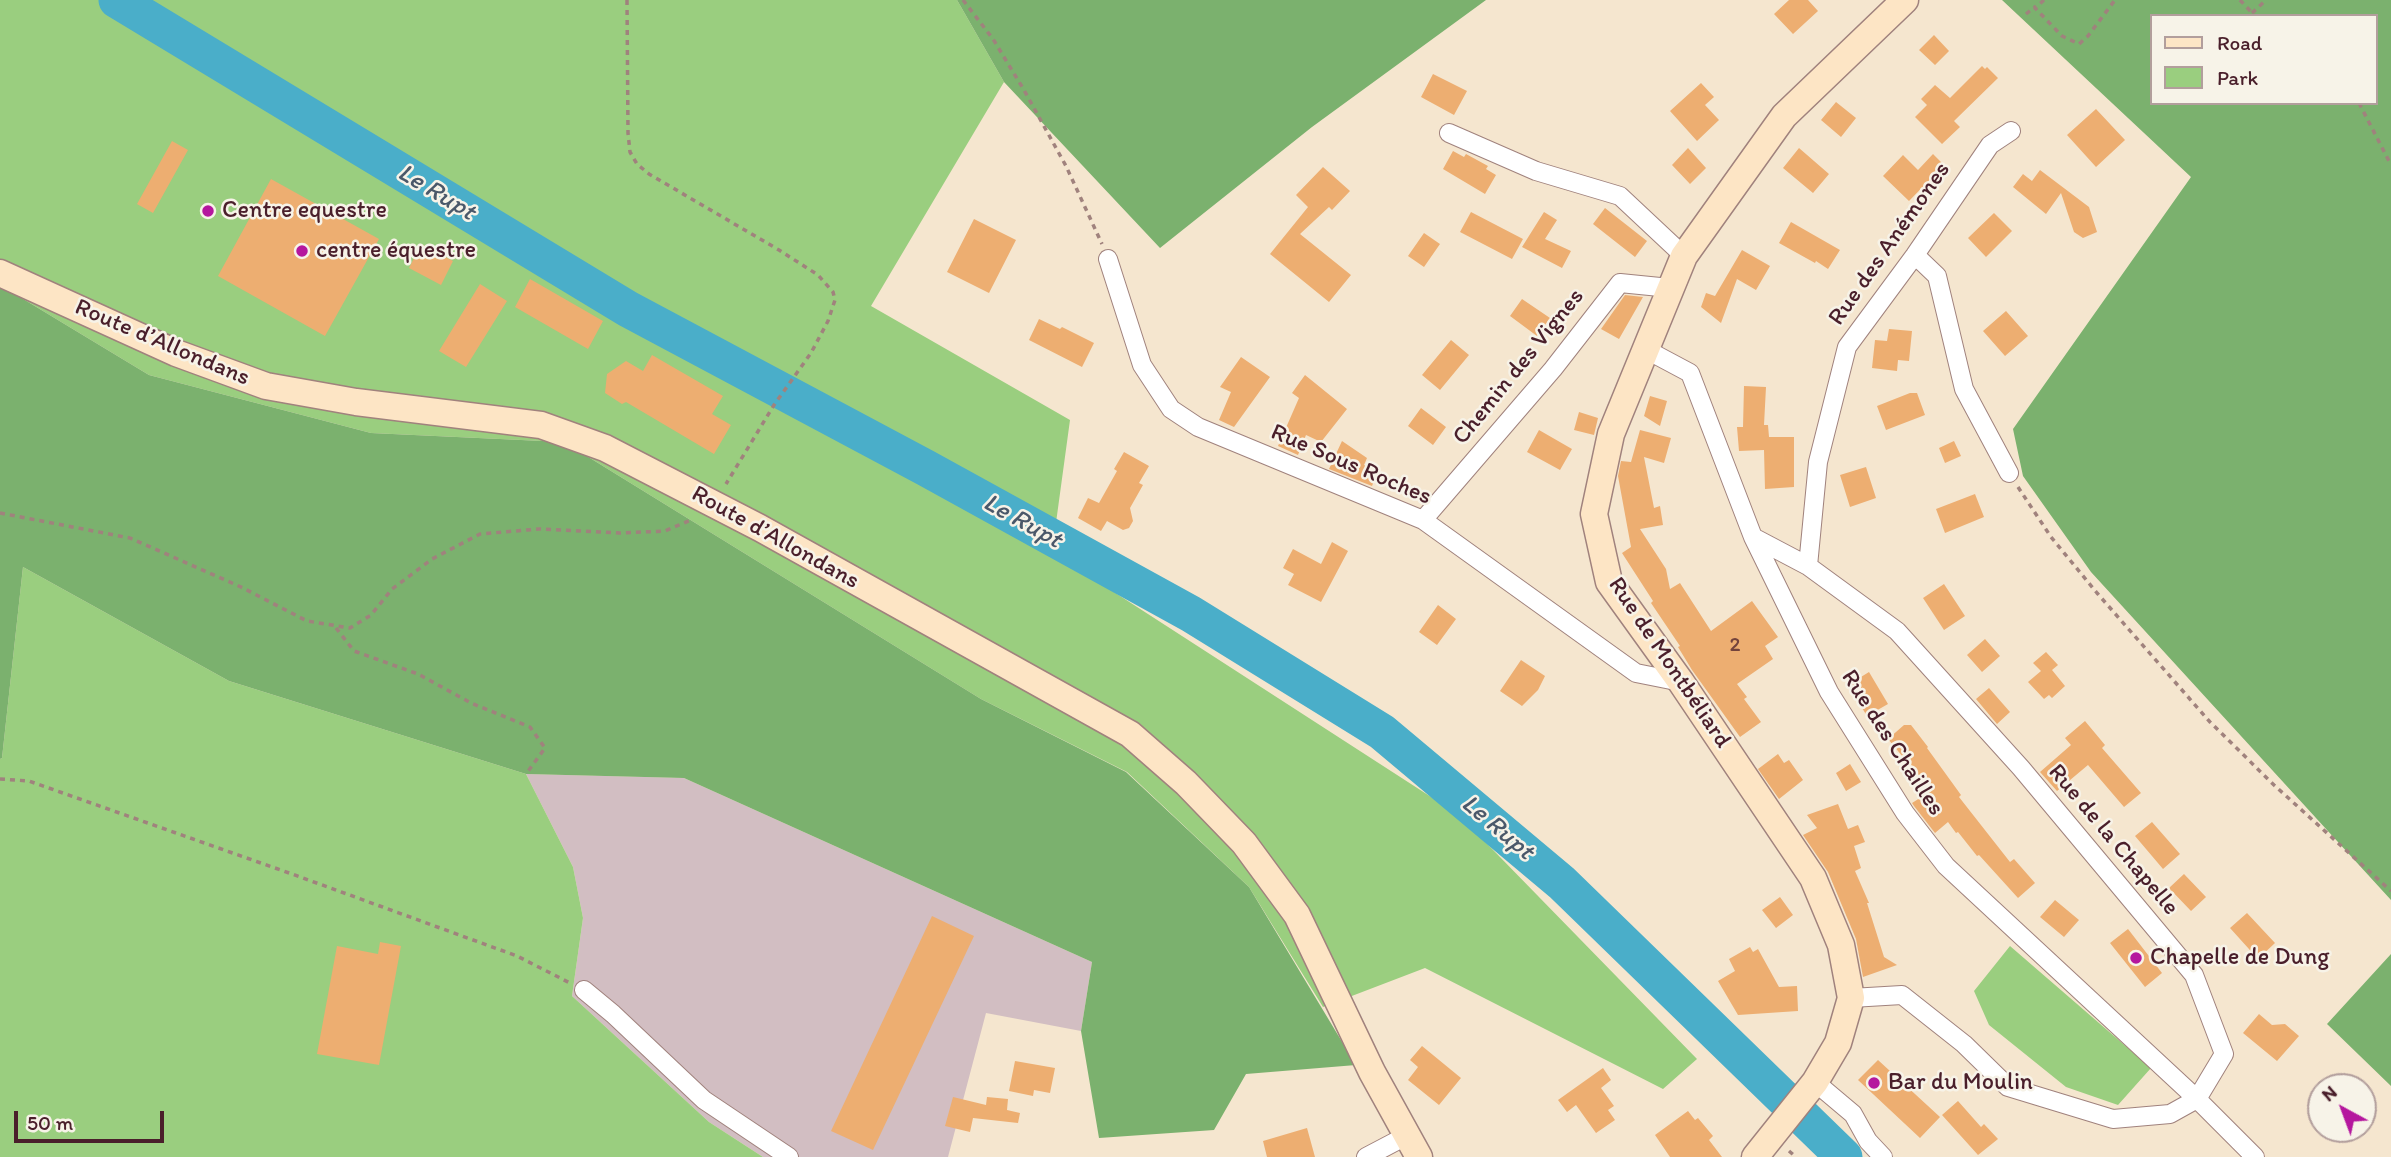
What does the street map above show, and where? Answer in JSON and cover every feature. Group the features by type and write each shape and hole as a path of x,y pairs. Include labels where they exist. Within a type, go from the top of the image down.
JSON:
{"main road":[{"name":"Rue de Montbéliard","path":"1755,1157 1815,1082 1838,1043 1852,998 1841,945 1813,878 1681,682 1609,582 1594,514 1611,434 1684,256 1784,116 1905,0"},
{"name":"Route d’Allondans","path":"0,273 176,354 265,386 356,402 541,425 606,448 1130,734 1186,783 1244,843 1297,915 1372,1072 1413,1147"}],"street":[{"name":"Rue des Anémones","path":"1808,566 1818,462 1847,347 1915,256 1990,145 2011,131"},
{"path":"1449,134 1536,171 1619,196 1684,256"},
{"path":"1915,256 1937,276 1964,388 2009,473"},
{"name":"Rue Sous Roches","path":"1108,258 1142,365 1171,408 1198,427 1423,520 1636,673 1681,682"},
{"name":"Chemin des Vignes","path":"1423,520 1553,369 1620,283 1670,288"},
{"name":"Rue des Chailles","path":"1645,349 1690,373 1753,537 1829,692 1905,813 1946,866 2197,1099 2255,1157"},
{"name":"Rue de la Chapelle","path":"1753,537 1808,566 1897,631 2021,768 2194,975 2224,1054 2197,1099"},
{"path":"584,990 614,1014 704,1100 789,1157"},
{"path":"1852,998 1902,995 1964,1044 2008,1087 2113,1119 2170,1114 2197,1099"},
{"path":"1815,1082 1853,1114 1868,1141 1883,1157"},
{"path":"1366,1157 1413,1147"}],"path":[{"path":"0,513 130,538 241,587 307,621 350,628 371,615 392,589 432,559 480,534 539,529 620,533 665,531 691,520 711,503 774,404 811,353 835,305 832,292 818,275 649,174 637,164 630,152 628,133 627,0"},
{"path":"963,0 993,39 1024,89 1066,166 1108,258"},
{"path":"2043,0 2035,8 2063,36 2079,44 2115,0"},
{"path":"2026,14 2043,0"},
{"path":"2240,0 2252,14"},
{"path":"2254,14 2266,0"},
{"path":"2360,105 2391,165"},
{"path":"2009,473 2051,537 2127,631 2210,722 2274,785 2391,891"},
{"path":"335,626 354,651 418,674 471,703 530,727 545,748 526,774"},
{"path":"0,779 29,781 292,874 517,956 584,990"}],"shaded area":[{"path":"526,774 684,778 1092,962 1081,1031 986,1013 948,1157 763,1157 709,1122 572,996 583,918 573,867"}],"green space":[{"path":"0,0 957,0 1004,82 871,306 1070,420 1052,552 1459,815 1697,1059 1663,1089 1425,968 1323,1007 1249,887 1127,772 981,699 564,442 371,433 149,375 0,285"},
{"path":"957,0 1486,0 1312,127 1160,248 1004,82"},
{"path":"2002,0 2391,0 2391,900 2091,572 2023,476 2013,429 2191,177"},
{"path":"0,285 149,375 371,433 564,442 981,699 1126,772 1249,887 1356,1065 1246,1074 1214,1130 1099,1138 1081,1031 1092,962 684,778 526,774 229,681 23,567 0,759"},
{"path":"23,567 229,681 526,774 573,867 583,918 572,996 709,1122 763,1157 0,1157 0,759"},
{"path":"2010,946 2151,1068 2118,1105 2066,1087 1989,1025 1974,991"},
{"path":"2391,954 2391,1086 2327,1024"}],"building":[{"path":"1789,0 1808,0 1818,11 1793,34 1774,14"},
{"path":"1934,35 1949,51 1935,65 1919,50"},
{"path":"1982,66 1985,69 1987,67 1998,78 1954,121 1960,127 1942,144 1915,117 1927,105 1921,99 1935,85 1950,98"},
{"path":"1433,74 1467,91 1454,115 1421,97"},
{"path":"1701,83 1714,97 1705,105 1719,120 1697,141 1670,111"},
{"path":"1836,102 1856,118 1841,137 1821,120"},
{"path":"2096,109 2125,140 2096,167 2067,135"},
{"path":"172,141 188,150 153,213 137,204"},
{"path":"1688,148 1706,168 1690,184 1672,165"},
{"path":"1799,148 1829,174 1813,193 1783,168"},
{"path":"1453,151 1464,157 1466,154 1488,166 1486,169 1496,175 1485,194 1443,169"},
{"path":"1933,154 1944,165 1909,201 1883,176 1903,155 1918,170"},
{"path":"1323,167 1350,191 1332,210 1329,207 1300,234 1351,275 1329,302 1270,254 1308,207 1296,195"},
{"path":"2040,170 2089,207 2097,232 2083,238 2074,232 2061,193 2046,214 2013,187 2023,174 2032,181"},
{"path":"271,179 379,239 325,336 218,276"},
{"path":"1605,208 1647,241 1635,257 1593,224"},
{"path":"1471,212 1523,239 1512,259 1460,232"},
{"path":"1544,212 1557,220 1545,239 1571,251 1562,268 1522,247"},
{"path":"1994,213 2012,231 1986,257 1968,238"},
{"path":"974,219 1016,240 989,293 947,272"},
{"path":"1791,222 1840,250 1828,269 1779,243"},
{"path":"1424,233 1440,244 1424,267 1408,256"},
{"path":"421,244 453,261 441,285 409,268"},
{"path":"1742,250 1770,266 1756,290 1737,279 1721,323 1701,307 1706,293 1715,296"},
{"path":"530,279 603,321 588,349 515,307"},
{"path":"480,284 507,301 466,367 439,351"},
{"path":"1625,295 1643,297 1619,339 1601,329"},
{"path":"1522,299 1550,318 1537,336 1510,316"},
{"path":"2006,311 2028,336 2005,356 1983,331"},
{"path":"1039,319 1094,343 1082,367 1029,340"},
{"path":"1889,329 1912,331 1909,361 1898,360 1897,371 1872,368 1875,340 1887,341"},
{"path":"1451,340 1469,355 1440,390 1422,375"},
{"path":"652,355 723,396 712,414 731,425 714,454 626,402 622,404 605,393 607,374 626,361 643,371"},
{"path":"1241,357 1270,377 1234,427 1219,420 1231,392 1220,387"},
{"path":"1305,375 1347,409 1321,442 1306,435 1298,455 1278,446 1299,398 1292,393"},
{"path":"1744,386 1766,387 1764,425 1768,425 1769,437 1794,437 1794,487 1765,489 1764,450 1739,451 1737,427 1743,427"},
{"path":"1910,393 1917,393 1925,415 1886,430 1877,406"},
{"path":"1650,396 1667,401 1660,426 1644,416"},
{"path":"1421,408 1446,427 1433,445 1408,426"},
{"path":"1579,412 1598,418 1594,435 1574,430"},
{"path":"1539,430 1572,449 1560,470 1527,452"},
{"path":"1640,430 1671,438 1664,463 1644,457 1654,508 1660,506 1663,525 1640,529 1666,569 1670,589 1680,583 1711,631 1752,601 1778,637 1765,646 1773,659 1737,684 1761,722 1740,737 1692,670 1622,553 1631,547 1618,476 1621,461 1631,462"},
{"path":"1342,441 1367,458 1364,465 1378,471 1372,486 1329,469"},
{"path":"1954,441 1961,456 1945,463 1939,448"},
{"path":"1124,452 1149,466 1139,483 1143,485 1130,508 1133,521 1129,528 1123,530 1107,521 1101,531 1078,518 1088,498 1099,503"},
{"path":"1866,467 1876,498 1850,507 1840,475"},
{"path":"1975,494 1984,517 1945,533 1936,509"},
{"path":"1332,542 1348,551 1321,602 1288,585 1294,574 1283,568 1293,549 1321,564"},
{"path":"1944,584 1965,616 1944,630 1923,598"},
{"path":"1438,605 1456,619 1437,645 1419,632"},
{"path":"1985,639 2000,656 1982,672 1967,655"},
{"path":"2046,652 2058,665 2052,670 2065,686 2052,698 2049,695 2044,699 2028,682 2041,671 2033,663"},
{"path":"1521,660 1545,676 1538,690 1522,706 1500,691"},
{"path":"1869,672 1888,704 1867,716 1848,685"},
{"path":"1989,688 2010,712 1997,724 1976,699"},
{"path":"2085,721 2105,745 2102,748 2141,793 2124,807 2088,765 2057,791 2040,772 2071,745 2065,738"},
{"path":"1904,725 1911,725 1961,795 1959,797 2010,862 2014,859 2035,883 2018,898 1948,822 1935,833 1912,803 1931,791 1888,739"},
{"path":"1778,754 1784,763 1789,760 1803,780 1779,799 1758,769"},
{"path":"1850,764 1861,782 1846,791 1836,773"},
{"path":"1838,804 1848,829 1858,825 1865,842 1854,846 1861,868 1855,871 1869,903 1884,957 1897,965 1863,977 1856,939 1828,872 1803,835 1817,828 1807,815"},
{"path":"2152,822 2180,854 2163,869 2135,836"},
{"path":"2184,874 2206,897 2191,911 2169,888"},
{"path":"1780,897 1793,915 1776,928 1762,910"},
{"path":"2055,900 2079,920 2064,937 2040,917"},
{"path":"2247,913 2275,943 2258,959 2230,928"},
{"path":"932,916 974,936 873,1150 831,1131"},
{"name":"Chapelle de Dung","path":"2128,929 2162,973 2145,987 2110,943"},
{"path":"380,942 401,946 379,1065 317,1054 337,946 378,954"},
{"path":"1750,947 1753,952 1758,949 1779,987 1797,986 1798,1011 1738,1015 1718,981 1735,971 1729,959"},
{"path":"2259,1014 2272,1025 2285,1024 2299,1036 2277,1061 2243,1033"},
{"path":"1422,1046 1461,1078 1439,1105 1408,1080 1418,1067 1410,1060"},
{"path":"1878,1060 1940,1117 1920,1138 1858,1080"},
{"path":"1015,1061 1055,1068 1050,1093 1034,1090 1033,1096 1009,1091"},
{"path":"1603,1068 1611,1080 1601,1088 1614,1106 1608,1110 1615,1120 1596,1133 1576,1105 1567,1112 1558,1100"},
{"path":"953,1097 986,1105 987,1097 1008,1099 1007,1110 1020,1113 1018,1123 973,1118 970,1132 945,1126"},
{"path":"1958,1101 1981,1127 1984,1124 1998,1139 1978,1155 1942,1115"},
{"path":"1688,1111 1695,1120 1698,1118 1713,1136 1709,1140 1722,1157 1670,1157 1655,1135"},
{"path":"1307,1128 1315,1157 1267,1157 1263,1141"}],"waterway":[{"name":"Le Rupt","path":"117,0 628,309 926,468 1191,614 1382,732 1562,883 1844,1157"}],"place":[{"name":"Centre equestre","path":"208,211"},
{"name":"centre équestre","path":"302,251"},
{"name":"Chapelle de Dung","path":"2136,958"},
{"name":"Bar du Moulin","path":"1874,1083"}]}
